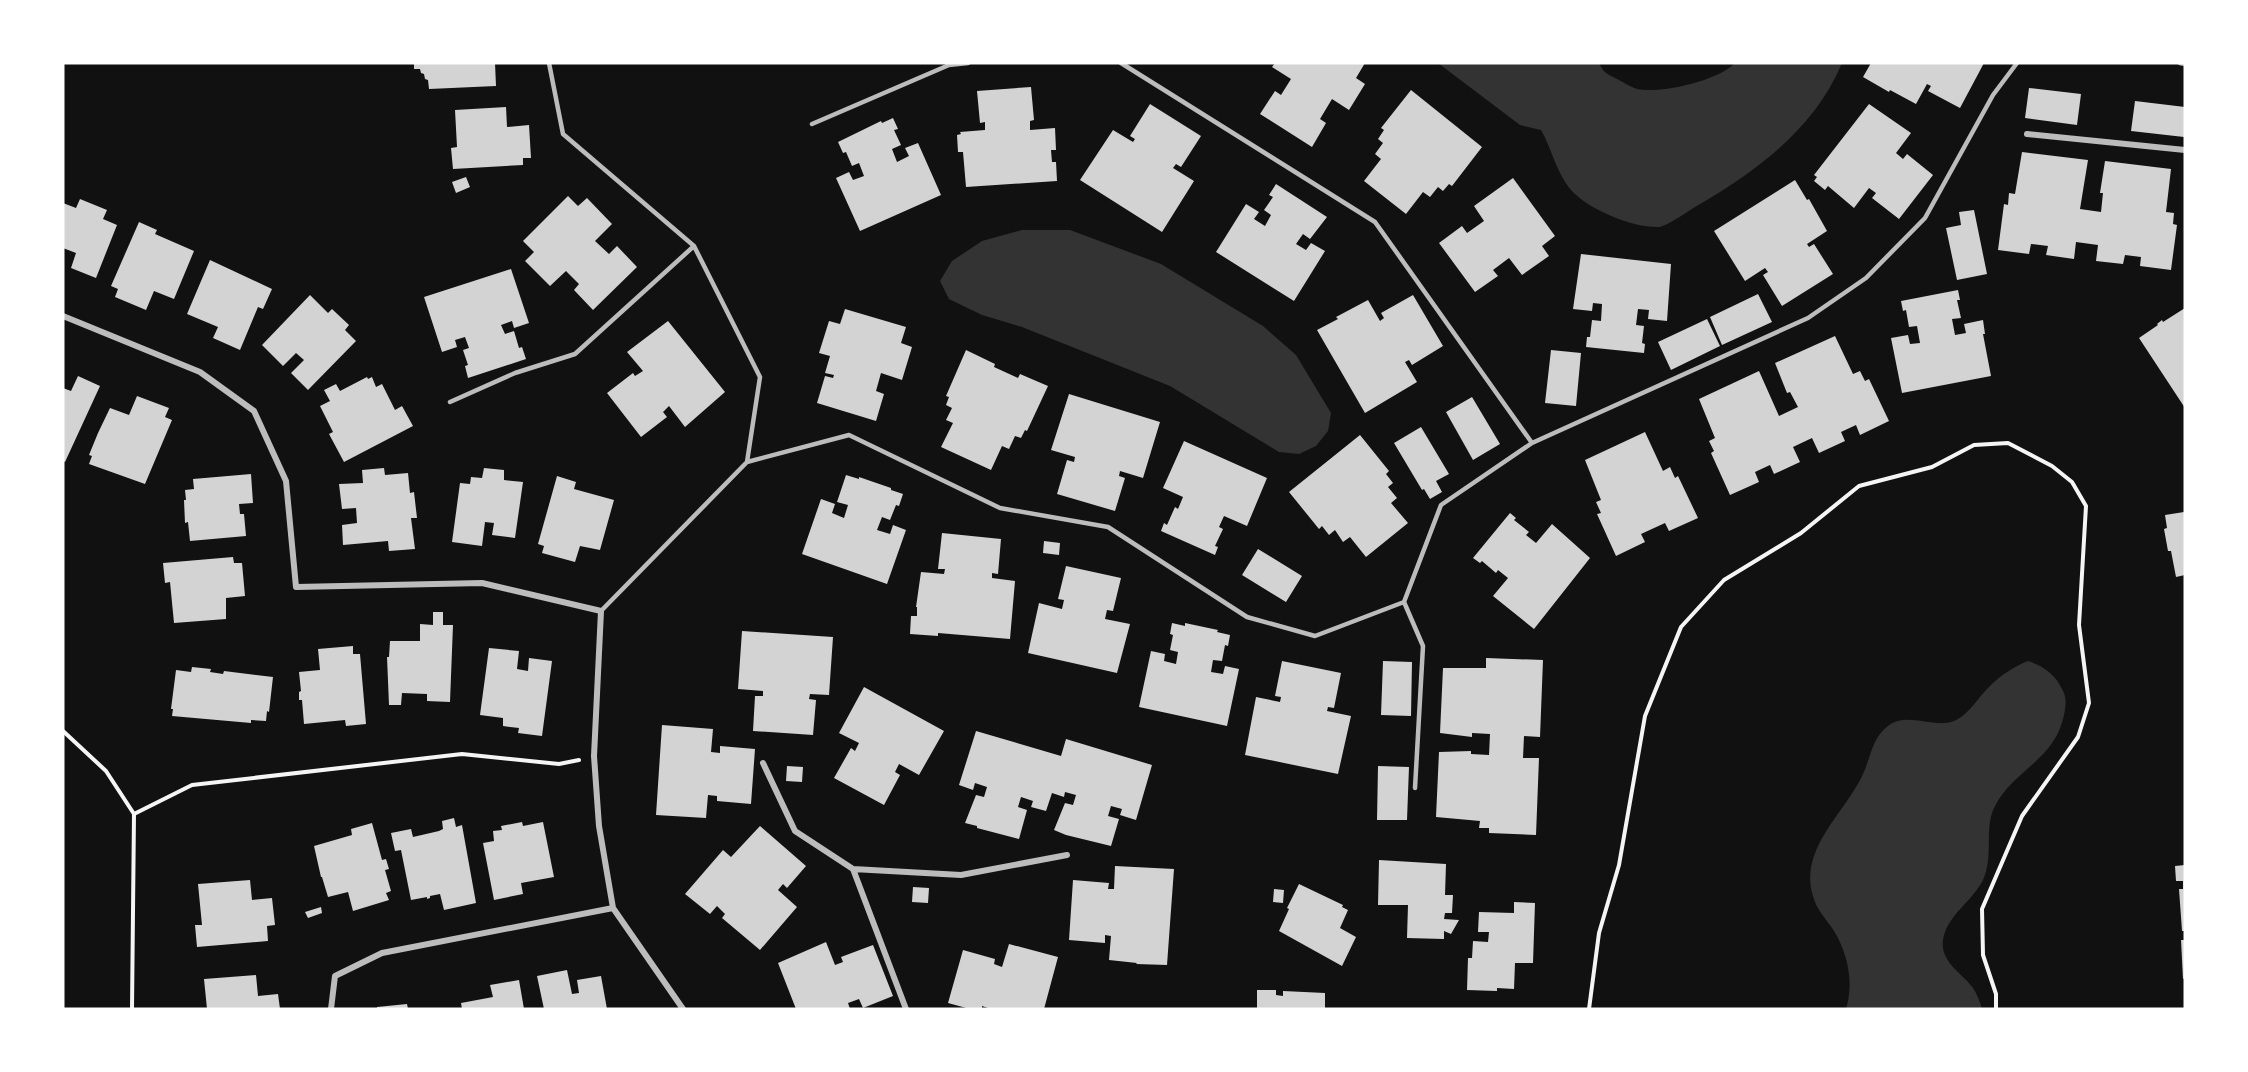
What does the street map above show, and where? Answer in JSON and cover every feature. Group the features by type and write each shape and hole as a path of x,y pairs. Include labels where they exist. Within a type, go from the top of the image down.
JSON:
{"street":[{"path":"2027,134 2185,150"},
{"path":"63,316 200,372 254,411 286,481 296,587 482,583 601,611 594,756 600,826 613,908 683,1009"},
{"path":"763,763 795,831 854,869 961,875 1067,855"},
{"path":"854,869 906,1009"},
{"path":"331,1009 335,976 382,953 613,908"}],"lane":[{"path":"549,63 563,134 694,246 760,377 747,462"},
{"path":"812,124 950,65 968,63"},
{"path":"1122,63 1374,222 1532,443"},
{"path":"1415,788 1423,646 1404,603 1441,505 1532,443 1808,318 1866,278 1925,218 1993,95 2017,63"},
{"path":"2180,63 2185,64"},
{"path":"450,402 515,373 575,354 694,246"},
{"path":"601,611 747,462 849,435 1000,508 1108,527 1248,617 1315,636 1404,603"}],"path":[{"path":"1589,1009 1599,933 1619,865 1645,716 1681,627 1724,580 1801,533 1859,486 1932,467 1974,445 2007,443 2052,466 2072,482 2086,506 2079,625 2089,703 2078,737 2022,816 1982,909 1983,955 1996,994 1996,1009"},
{"path":"63,731 106,771 134,814 132,1009"},
{"path":"134,814 192,785 462,754 559,764 594,756"}],"shaded area":[{"path":"1438,63 1599,63 1604,71 1634,88 1660,90 1703,80 1735,63 1842,63 1816,109 1799,129 1760,164 1667,224 1649,227 1614,217 1575,194 1559,172 1541,130 1520,125"},
{"path":"1022,230 1070,230 1161,264 1263,326 1296,355 1331,413 1328,431 1316,446 1299,454 1279,452 1170,386 1022,327 982,315 949,299 940,281 952,261 982,241"},
{"path":"2028,661 2039,665 2056,679 2064,692 2066,705 2064,715 2052,744 2002,795 1994,808 1990,825 1988,862 1983,880 1949,923 1943,940 1943,948 1948,961 1973,988 1982,1009 1846,1009 1849,979 1846,959 1839,940 1814,901 1810,879 1812,862 1818,847 1863,774 1878,736 1888,726 1903,720 1937,723 1954,721 1969,710 1998,678"}],"building":[{"path":"414,63 495,63 496,86 429,89 428,80 425,79 420,69 414,69"},
{"path":"1275,63 1365,63 1356,78 1365,84 1349,110 1332,99 1320,119 1326,123 1312,147 1260,114 1275,91 1281,95 1291,79 1272,67"},
{"path":"1871,63 1984,63 1960,108 1928,91 1931,86 1927,84 1916,104 1890,90 1889,92 1863,77"},
{"path":"1031,87 1034,120 1030,121 1030,130 1055,128 1056,150 1051,150 1052,162 1056,162 1057,181 966,187 963,152 958,152 957,135 961,134 960,132 985,130 985,122 980,123 977,91"},
{"path":"2029,88 2081,94 2077,125 2025,118"},
{"path":"1411,90 1482,147 1452,186 1449,184 1443,191 1438,187 1430,197 1423,192 1406,214 1364,181 1381,159 1375,154 1383,143 1378,139 1384,130 1381,128"},
{"path":"2135,101 2185,107 2184,137 2131,131"},
{"path":"1150,104 1201,136 1181,167 1176,164 1173,168 1194,181 1162,232 1080,180 1113,130 1133,142 1135,139 1130,136"},
{"path":"1869,104 1911,133 1896,153 1903,159 1907,154 1933,175 1899,219 1872,198 1876,193 1869,188 1854,208 1828,186 1825,190 1814,181 1817,177 1814,175"},
{"path":"506,107 507,127 529,125 531,158 523,158 523,165 453,169 451,148 457,147 455,110"},
{"path":"893,118 898,129 894,130 901,145 892,149 897,162 909,156 905,148 918,143 941,195 860,231 836,178 849,172 853,180 864,176 859,163 852,166 846,152 843,153 838,142 881,121 882,123"},
{"path":"2022,152 2088,160 2080,209 2101,212 2103,193 2100,193 2105,161 2171,169 2166,212 2174,213 2173,224 2177,225 2171,270 2140,266 2141,257 2125,255 2123,264 2096,261 2098,245 2076,242 2074,259 2046,255 2048,246 2031,244 2029,254 1998,250 2004,204 2008,205 2009,193 2015,194"},
{"path":"466,177 470,187 456,193 452,182"},
{"path":"1513,178 1555,236 1542,246 1549,256 1522,275 1509,258 1493,270 1498,276 1475,292 1439,243 1462,226 1467,233 1484,221 1474,206"},
{"path":"1795,180 1827,231 1807,244 1809,247 1814,244 1833,274 1782,306 1763,275 1768,272 1765,268 1745,281 1714,231"},
{"path":"1276,184 1327,217 1310,239 1303,234 1296,244 1306,250 1311,243 1325,251 1294,301 1216,252 1246,204 1259,212 1254,219 1265,226 1271,215 1264,210 1273,197 1269,195"},
{"path":"568,196 578,206 587,198 612,224 595,241 609,254 617,246 637,267 593,310 574,290 579,284 566,271 550,286 525,261 534,252 523,241"},
{"path":"80,199 107,210 103,219 117,225 96,278 71,268 76,253 63,248 63,203 76,208"},
{"path":"1974,210 1987,274 1957,280 1946,228 1961,225 1959,212"},
{"path":"139,222 157,230 155,234 194,251 174,299 154,291 146,310 115,297 118,289 111,286"},
{"path":"1581,254 1671,264 1667,321 1648,319 1649,310 1638,309 1636,325 1644,326 1642,343 1645,344 1644,353 1586,347 1592,320 1601,321 1602,304 1593,303 1592,311 1573,309"},
{"path":"210,260 272,289 263,309 258,307 240,350 213,338 218,327 187,314"},
{"path":"511,269 529,323 514,328 512,321 501,325 505,334 514,331 519,348 522,347 526,359 468,378 465,366 468,365 463,350 469,348 465,337 455,340 457,347 442,352 424,297"},
{"path":"1958,290 1960,300 1957,300 1961,318 1952,319 1955,335 1966,333 1964,324 1983,320 1985,334 1983,334 1991,376 1902,393 1891,338 1908,335 1910,344 1920,343 1917,326 1909,327 1906,310 1903,311 1901,301"},
{"path":"1758,294 1772,322 1722,345 1710,317"},
{"path":"310,295 328,313 332,309 349,325 345,330 356,341 308,390 291,373 304,360 296,353 283,366 262,345"},
{"path":"1413,295 1443,346 1412,365 1409,360 1405,362 1417,382 1365,413 1317,330 1368,300 1380,321 1384,318 1381,313"},
{"path":"2185,308 2185,408 2139,338 2162,320 2163,322"},
{"path":"845,309 906,327 901,343 912,347 902,380 881,373 876,391 884,394 876,421 817,403 825,376 833,378 834,375 825,373 830,356 819,353 829,321 840,324"},
{"path":"1707,319 1720,346 1671,370 1658,342"},
{"path":"668,321 725,392 685,427 669,406 663,412 667,417 641,437 607,393 633,373 635,376 643,371 627,352"},
{"path":"1835,336 1853,374 1860,371 1865,381 1869,379 1889,421 1860,435 1856,425 1841,432 1845,441 1819,453 1812,438 1793,447 1800,462 1774,474 1770,465 1755,472 1759,482 1730,495 1711,453 1714,451 1709,441 1715,438 1699,399 1759,371 1779,416 1798,407 1790,392 1787,393 1775,363"},
{"path":"966,350 1018,378 1020,374 1048,386 1027,431 1025,430 1021,438 1015,436 1009,449 1002,446 991,470 941,447 953,423 946,420 952,408 946,405 949,397 946,396"},
{"path":"1551,350 1581,353 1576,406 1545,403"},
{"path":"78,376 100,386 65,462 63,461 63,388 71,391"},
{"path":"367,377 368,379 372,377 376,387 382,384 395,410 402,406 413,426 344,462 329,434 333,432 320,406 330,401 324,390 336,384 340,391"},
{"path":"1069,394 1160,422 1143,478 1120,471 1119,476 1125,478 1115,511 1057,494 1067,460 1074,462 1075,457 1051,450"},
{"path":"137,396 169,408 165,417 172,420 145,484 89,464 92,456 89,455 110,408 129,415"},
{"path":"1472,397 1500,444 1473,460 1446,412"},
{"path":"1421,427 1449,474 1436,481 1442,492 1430,499 1424,489 1422,490 1394,443"},
{"path":"1645,432 1663,471 1670,467 1675,478 1678,476 1698,518 1669,531 1665,523 1641,534 1645,542 1616,556 1597,514 1601,513 1596,502 1601,500 1585,460"},
{"path":"1360,435 1389,471 1386,474 1393,483 1388,487 1397,498 1391,503 1408,523 1366,557 1350,537 1343,542 1335,530 1329,535 1322,526 1319,529 1289,492"},
{"path":"1184,441 1267,478 1247,526 1224,516 1219,527 1223,529 1215,546 1218,547 1215,555 1161,531 1164,523 1167,525 1175,507 1178,509 1183,497 1163,488"},
{"path":"384,468 385,475 408,473 410,493 414,492 417,518 411,518 415,549 389,551 388,541 343,545 342,525 357,523 356,508 342,509 339,484 363,483 362,470"},
{"path":"484,468 504,470 504,480 523,482 515,538 492,535 494,523 485,522 482,546 452,542 460,483 470,484 471,477 482,478"},
{"path":"251,474 253,503 239,504 240,514 244,514 246,536 190,541 188,522 185,523 184,500 186,500 185,490 194,489 193,479"},
{"path":"846,475 859,479 859,477 903,494 890,520 882,517 877,530 890,534 893,525 906,530 887,584 802,554 821,499 835,504 832,513 844,518 848,505 837,502"},
{"path":"557,476 576,482 574,489 614,500 600,550 580,546 575,562 542,553 544,546 538,544"},
{"path":"2184,512 2185,575 2176,577 2164,529 2167,528 2165,515"},
{"path":"1510,513 1516,518 1514,520 1529,532 1526,535 1536,543 1552,524 1590,558 1534,629 1493,596 1508,578 1498,570 1496,573 1482,561 1480,563 1473,558"},
{"path":"942,533 1001,539 998,574 992,573 992,578 1015,581 1010,639 938,633 938,636 910,634 911,616 917,616 916,607 921,572 944,574 945,569 938,569"},
{"path":"1044,541 1060,543 1059,555 1043,553"},
{"path":"1258,549 1302,576 1286,602 1242,575"},
{"path":"233,557 234,563 242,563 245,596 226,598 226,619 174,623 170,582 165,583 163,563"},
{"path":"1066,566 1121,578 1113,611 1107,610 1105,619 1130,624 1117,673 1028,653 1039,603 1062,609 1064,600 1058,599"},
{"path":"433,612 443,612 443,625 453,625 450,702 427,701 427,694 402,693 401,705 389,705 387,657 389,657 390,641 420,641 420,624 433,625"},
{"path":"1172,623 1185,626 1185,623 1230,635 1228,646 1225,645 1222,661 1213,660 1211,672 1223,674 1225,666 1239,669 1227,726 1139,707 1151,651 1165,654 1164,661 1176,664 1178,652 1170,650 1173,635 1170,634"},
{"path":"742,631 833,637 829,695 810,694 809,699 816,700 813,735 753,731 755,696 763,696 763,691 738,689"},
{"path":"353,646 353,654 360,654 366,724 346,726 345,720 304,724 302,700 299,700 301,691 299,672 320,670 318,649"},
{"path":"489,648 519,651 517,669 528,671 529,658 552,661 542,736 518,733 519,728 503,726 503,718 480,715"},
{"path":"1486,658 1543,660 1540,737 1524,736 1523,758 1539,758 1536,835 1489,833 1489,828 1479,828 1480,821 1436,817 1439,752 1471,751 1471,754 1489,755 1490,734 1472,733 1472,737 1440,733 1443,668 1486,668"},
{"path":"1282,661 1341,673 1334,708 1328,707 1327,711 1351,716 1338,774 1245,755 1256,697 1280,702 1281,697 1275,696"},
{"path":"1383,661 1412,662 1411,716 1381,715"},
{"path":"192,667 211,669 210,672 223,674 224,671 273,677 266,721 251,720 251,723 172,716 176,670 191,672"},
{"path":"864,687 944,731 919,775 899,764 895,772 900,775 884,805 834,778 851,748 855,751 859,743 839,733"},
{"path":"662,725 713,729 711,752 720,753 720,746 755,749 751,804 717,801 717,796 708,795 706,818 656,815"},
{"path":"976,731 1061,756 1066,739 1152,765 1136,820 1120,815 1122,809 1111,806 1108,816 1119,819 1111,846 1066,835 1054,830 1065,803 1073,805 1076,795 1065,792 1064,797 1052,793 1046,811 1031,807 1033,801 1021,797 1018,807 1027,810 1019,839 965,823 976,795 984,797 987,787 975,783 973,790 959,785"},
{"path":"787,766 803,767 802,782 786,781"},
{"path":"1378,766 1409,767 1407,820 1377,820"},
{"path":"454,818 456,827 462,825 476,903 444,910 440,894 427,899 427,897 411,900 401,850 395,851 391,833 411,829 413,837 439,831 443,829 442,821"},
{"path":"522,822 523,826 543,822 554,877 521,883 523,894 494,900 483,843 494,841 493,831 502,830 501,826"},
{"path":"372,823 382,860 386,859 389,869 385,870 391,891 386,893 389,900 353,911 348,892 328,897 314,846 352,835 351,829"},
{"path":"760,826 806,866 787,888 783,884 778,890 797,907 760,950 722,918 725,914 717,906 710,914 685,894 723,850 731,857"},
{"path":"1379,860 1446,864 1445,895 1453,895 1452,913 1445,913 1444,919 1459,920 1451,934 1444,931 1444,939 1407,938 1408,905 1378,905"},
{"path":"2185,865 2185,931 2182,931 2179,889 2183,889 2183,881 2176,881 2175,866"},
{"path":"1115,866 1174,869 1167,965 1109,960 1111,936 1105,935 1105,943 1069,940 1073,880 1109,883 1108,889 1114,889"},
{"path":"250,880 252,900 272,898 275,925 267,926 268,941 197,947 195,925 202,925 198,884"},
{"path":"1299,884 1343,905 1342,907 1348,910 1340,928 1356,937 1342,966 1279,931"},
{"path":"913,887 929,888 928,903 912,902"},
{"path":"1274,889 1284,890 1283,903 1273,902"},
{"path":"1514,902 1535,903 1533,963 1515,963 1514,989 1467,990 1468,958 1472,958 1473,941 1488,942 1489,932 1478,932 1479,912 1514,913"},
{"path":"321,907 322,913 308,918 305,912"},
{"path":"2181,940 2185,940 2185,978 2183,979"},
{"path":"826,942 835,965 843,962 841,957 873,945 893,996 863,1008 859,999 848,1003 850,1009 796,1009 778,963"},
{"path":"1009,944 1058,957 1044,1009 991,1009 982,1006 982,1009 970,1009 948,1003 963,950 995,959 994,964 1002,967"},
{"path":"567,970 572,994 579,993 577,980 601,976 607,1009 544,1009 537,976"},
{"path":"256,975 258,996 278,994 280,1009 207,1009 204,979"},
{"path":"519,980 524,1009 462,1009 461,1003 493,997 490,985"},
{"path":"1257,990 1276,990 1276,995 1283,996 1283,991 1325,993 1325,1009 1257,1009"},
{"path":"407,1004 408,1009 377,1009 377,1007"}]}
